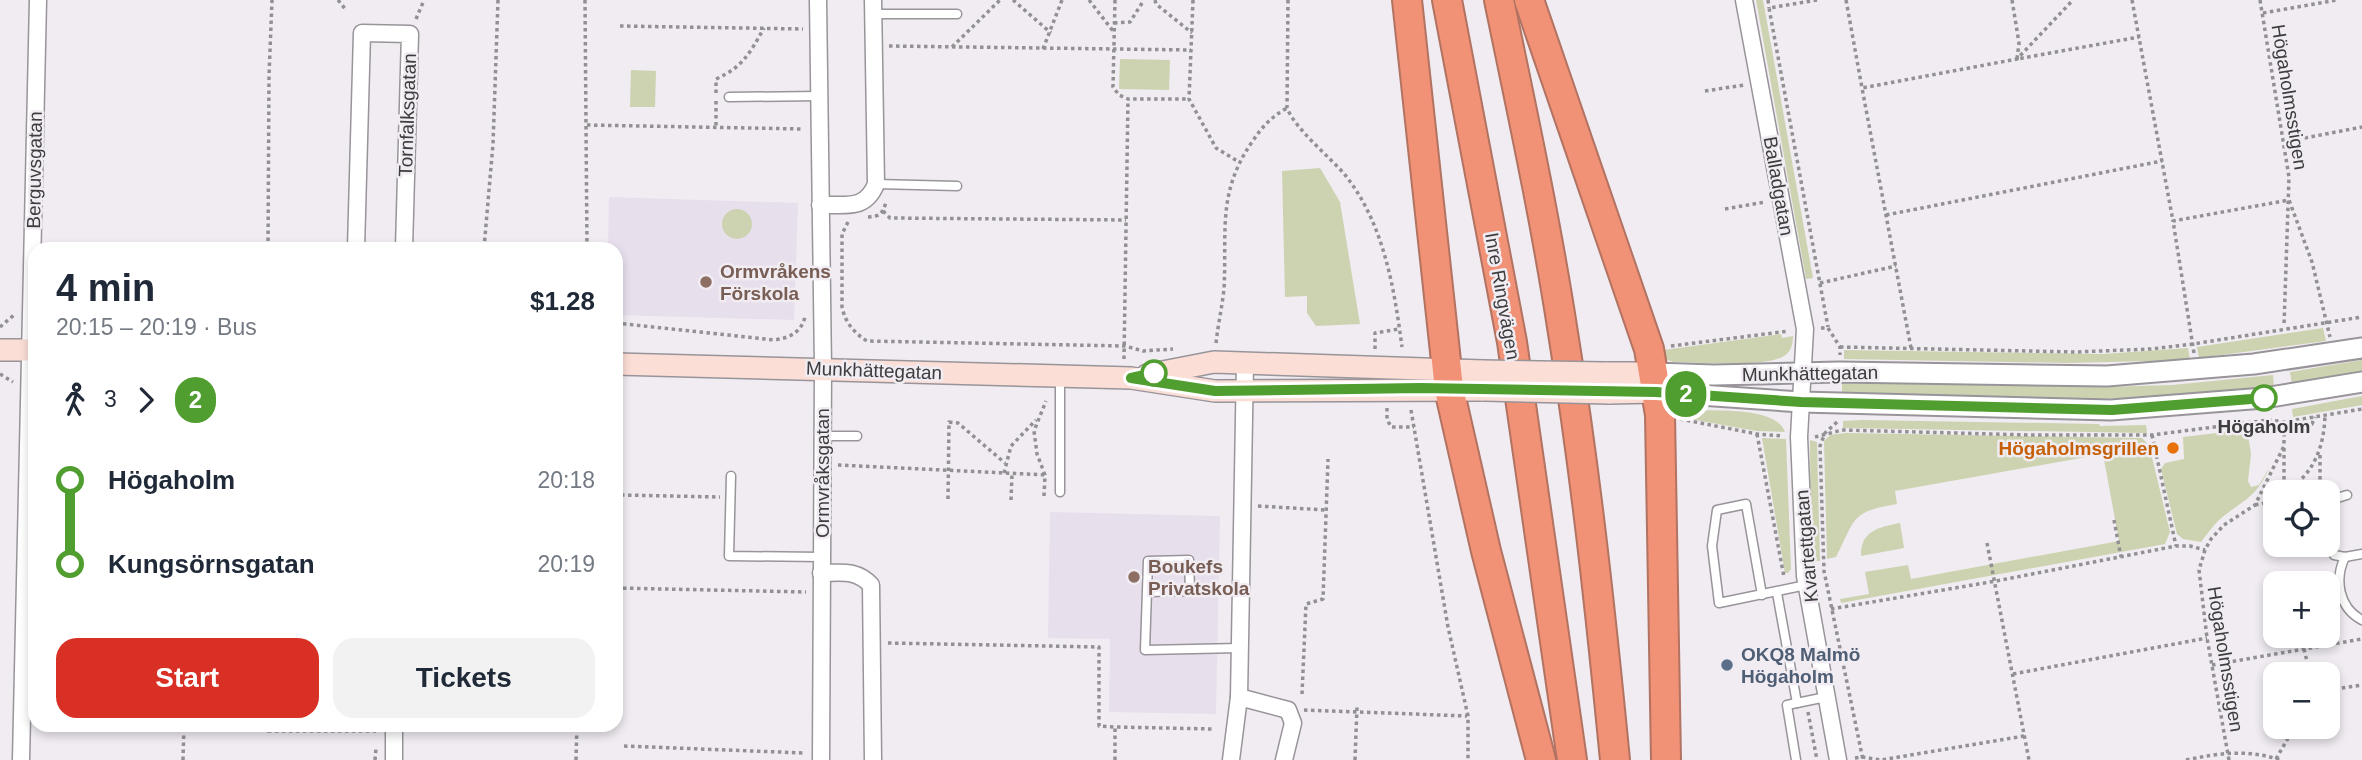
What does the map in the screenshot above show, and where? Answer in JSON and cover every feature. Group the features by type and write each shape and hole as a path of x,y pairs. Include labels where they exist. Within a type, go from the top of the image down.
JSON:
{"highway":[{"path":"1407,0 1448,379 1486,551 1541,760"},
{"name":"Inre Ringvägen","path":"1447,0 1512,342 1572,760"},
{"path":"1499,0 1548,243 1563,334 1588,505 1615,760"},
{"path":"1529,0 1649,349 1656,393 1666,760"}],"main road":[{"path":"0,350 28,350"},
{"name":"Munkhättegatan","path":"1128,378 1214,362 1448,379 1607,383 1656,393"},
{"name":"Munkhättegatan","path":"623,364 1128,378 1215,391 1448,379"}],"street":[{"name":"Berguvsgatan","path":"35,242 38,0"},
{"name":"Ormvråksgatan","path":"818,0 823,369 820,757"},
{"name":"Balladgatan","path":"1744,0 1805,329 1802,372"},
{"path":"820,205 862,203 878,188 878,9"},
{"name":"Tornfalksgatan","path":"356,242 362,33 410,34 404,242"},
{"name":"Munkhättegatan","path":"1656,393 1714,374 1802,372 2107,376 2362,348"},
{"path":"1231,760 1239,697 1245,363"},
{"name":"Kvartettgatan","path":"1802,372 1799,437 1806,585 1838,760"},
{"name":"Munkhättegatan","path":"1656,393 1801,402 2112,410 2264,398 2362,382"},
{"name":"Berguvsgatan","path":"21,760 28,521"},
{"path":"822,565 863,576 871,585 873,760"},
{"path":"1239,697 1288,710 1293,723 1284,760"},
{"path":"394,732 394,760"}],"lane":[{"path":"878,9 957,14"},
{"path":"729,97 819,96"},
{"path":"878,188 957,187"},
{"path":"1060,376 1060,492"},
{"path":"822,436 857,436"},
{"path":"731,476 729,556 822,565"},
{"path":"2340,497 2347,495"},
{"path":"1762,596 1746,504 1717,510 1712,546 1718,603 1762,596 1777,593 1806,585"},
{"path":"2340,556 2362,554"},
{"path":"2345,557 2338,570 2341,593 2346,608 2362,620"},
{"path":"1147,592 1190,591 1189,560 1148,561 1145,650 1240,648"},
{"path":"1777,593 1797,702"},
{"path":"1796,760 1787,705 1826,697"}],"path":[{"path":"268,242 272,0"},
{"path":"338,0 346,10"},
{"path":"485,242 493,144 498,0"},
{"path":"585,0 587,242"},
{"path":"952,47 1000,0"},
{"path":"1013,0 1051,33"},
{"path":"1043,49 1062,0"},
{"path":"1089,0 1114,32"},
{"path":"1115,0 1113,87 1119,95 1128,99 1189,99"},
{"path":"1114,23 1130,22 1144,0"},
{"path":"1155,0 1156,4 1192,33"},
{"path":"1193,0 1189,99 1216,148 1239,162"},
{"path":"1288,0 1287,108 1295,123 1327,155 1354,188 1375,225 1388,264 1402,347"},
{"path":"1768,0 1828,328"},
{"path":"1769,8 1816,0"},
{"path":"1846,0 1912,348"},
{"path":"2012,0 2019,43 2017,59"},
{"path":"2017,59 2073,0"},
{"path":"2132,0 2173,221 2196,368"},
{"name":"Högaholmsstigen","path":"2260,0 2289,177 2284,326"},
{"path":"2262,13 2337,0"},
{"path":"878,9 886,46 1191,50"},
{"path":"620,26 817,29"},
{"path":"716,127 716,79 732,71 747,57 764,28"},
{"path":"1862,88 2139,37"},
{"path":"1705,91 1759,82"},
{"path":"1128,99 1125,346 1128,378"},
{"path":"1214,362 1224,287 1226,209 1232,177 1239,162 1269,119 1287,108"},
{"path":"586,125 819,129"},
{"path":"2284,142 2362,127"},
{"path":"1886,215 2162,161"},
{"path":"878,188 883,210 890,218 1126,220"},
{"path":"867,218 877,217 886,204 878,188"},
{"path":"1726,209 1781,199"},
{"path":"2173,221 2289,200 2312,262 2333,353"},
{"path":"857,218 850,220 842,234 842,307 844,318 858,335 867,341 1125,346 1143,351 1179,349"},
{"path":"1797,287 1896,266"},
{"path":"623,324 774,340 783,339 798,331 805,317 844,318"},
{"path":"1840,347 2076,352 2193,345 2362,317"},
{"path":"1374,351 1375,333 1399,329"},
{"path":"1656,393 1757,434 1799,437 1815,437 1842,430 2152,435 2315,417 2362,409"},
{"path":"1004,473 1010,446 1037,418 1048,398"},
{"path":"1387,405 1387,419 1391,427 1414,428"},
{"path":"1411,410 1448,627 1468,716 1468,760"},
{"path":"2320,480 2320,452 2325,415"},
{"path":"2285,480 2284,427 2312,424 2315,417"},
{"path":"1037,418 1034,440 1045,475 1044,496"},
{"path":"948,499 949,422 958,423 1005,463"},
{"path":"2152,435 2176,546"},
{"path":"2255,505 2284,446"},
{"path":"2301,480 2320,452"},
{"path":"1302,694 1306,604 1323,599 1328,459"},
{"path":"822,464 1060,475"},
{"path":"1011,500 1012,474"},
{"path":"623,495 730,497"},
{"path":"2255,505 2263,503"},
{"name":"Högaholmsstigen","path":"2230,760 2207,638 2199,570 2211,539 2224,525 2255,505"},
{"path":"1255,506 1326,510"},
{"path":"2114,520 2121,557"},
{"path":"1987,543 2029,760"},
{"path":"1811,611 1996,581 2176,546 2205,550"},
{"path":"623,588 806,592"},
{"path":"2013,674 2207,638"},
{"path":"2212,665 2362,639"},
{"path":"872,643 1099,647 1099,726 1214,729"},
{"path":"2304,649 2307,662"},
{"path":"2340,688 2362,685"},
{"path":"1288,710 1357,710 1468,716"},
{"path":"1355,760 1357,710"},
{"path":"1115,727 1115,760"},
{"path":"183,760 184,732"},
{"path":"576,760 577,732"},
{"path":"1846,760 1862,757 1881,760 2024,736"},
{"path":"2186,760 2228,752 2266,755 2278,759 2288,739"},
{"path":"624,746 820,757"}],"shaded area":[{"name":"Ormvråkens Förskola","path":"609,197 798,203 794,320 623,315 623,242 608,242"},
{"name":"Boukefs Privatskola","path":"1050,512 1220,516 1216,714 1109,712 1110,639 1048,638"}],"green space":[{"path":"1756,0 1763,0 1813,278 1806,279"},
{"path":"1120,59 1170,60 1169,90 1119,89"},
{"path":"631,70 656,71 655,107 630,107"},
{"path":"1320,168 1340,202 1360,324 1316,326 1307,313 1307,296 1285,297 1282,171"},
{"path":"737,209 743,210 751,218 751,230 743,238 737,239 731,238 723,230 722,224 723,218 731,210"},
{"path":"2323,328 2326,341 2199,358 2197,347"},
{"path":"1781,334 1782,338 1793,336 1790,350 1775,360 1762,362 1673,362 1661,357 1656,351"},
{"path":"2188,348 2190,360 2068,363 1844,359 1844,350 2103,354"},
{"path":"2362,360 2362,373 2292,385 2290,372"},
{"path":"2273,375 2274,387 2112,399 1842,396 1842,383 2104,387 2172,385"},
{"path":"2362,396 2362,405 2293,417 2292,409"},
{"path":"1695,410 1759,414 1780,424 1785,432 1756,431 1679,417 1682,413"},
{"path":"1843,421 2146,425 2147,433 1843,428"},
{"path":"2251,429 2248,435 2251,454 2248,481 2251,487 2259,485 2269,468 2264,478 2254,493 2219,520 2201,542 2183,539 2177,534 2161,469 2165,463 2184,459 2183,437"},
{"path":"1846,433 2142,438 2149,445 2170,532 2165,544 1841,603 1840,599 1869,594 1865,572 1908,565 1911,579 2119,541 2103,454 1895,491 1897,504 1862,514 1851,526 1836,557 1827,559 1824,441 1830,435"},
{"path":"1762,438 1786,439 1791,569 1788,573 1785,573"},
{"path":"1810,440 1817,442 1820,561 1816,561 1811,555"},
{"path":"1900,523 1904,548 1861,556 1867,536 1885,526"}],"bus line":[{"name":"2","path":"1154,373 1131,378 1215,391 1420,388 1656,392 1801,402 2112,410 2264,398"}],"place":[{"name":"Ormvråkens Förskola","path":"706,282"},
{"name":"Högaholm","path":"2264,398"},
{"name":"Högaholmsgrillen","path":"2173,448"},
{"name":"Boukefs Privatskola","path":"1134,577"},
{"name":"OKQ8 Malmö Högaholm","path":"1727,665"}]}
